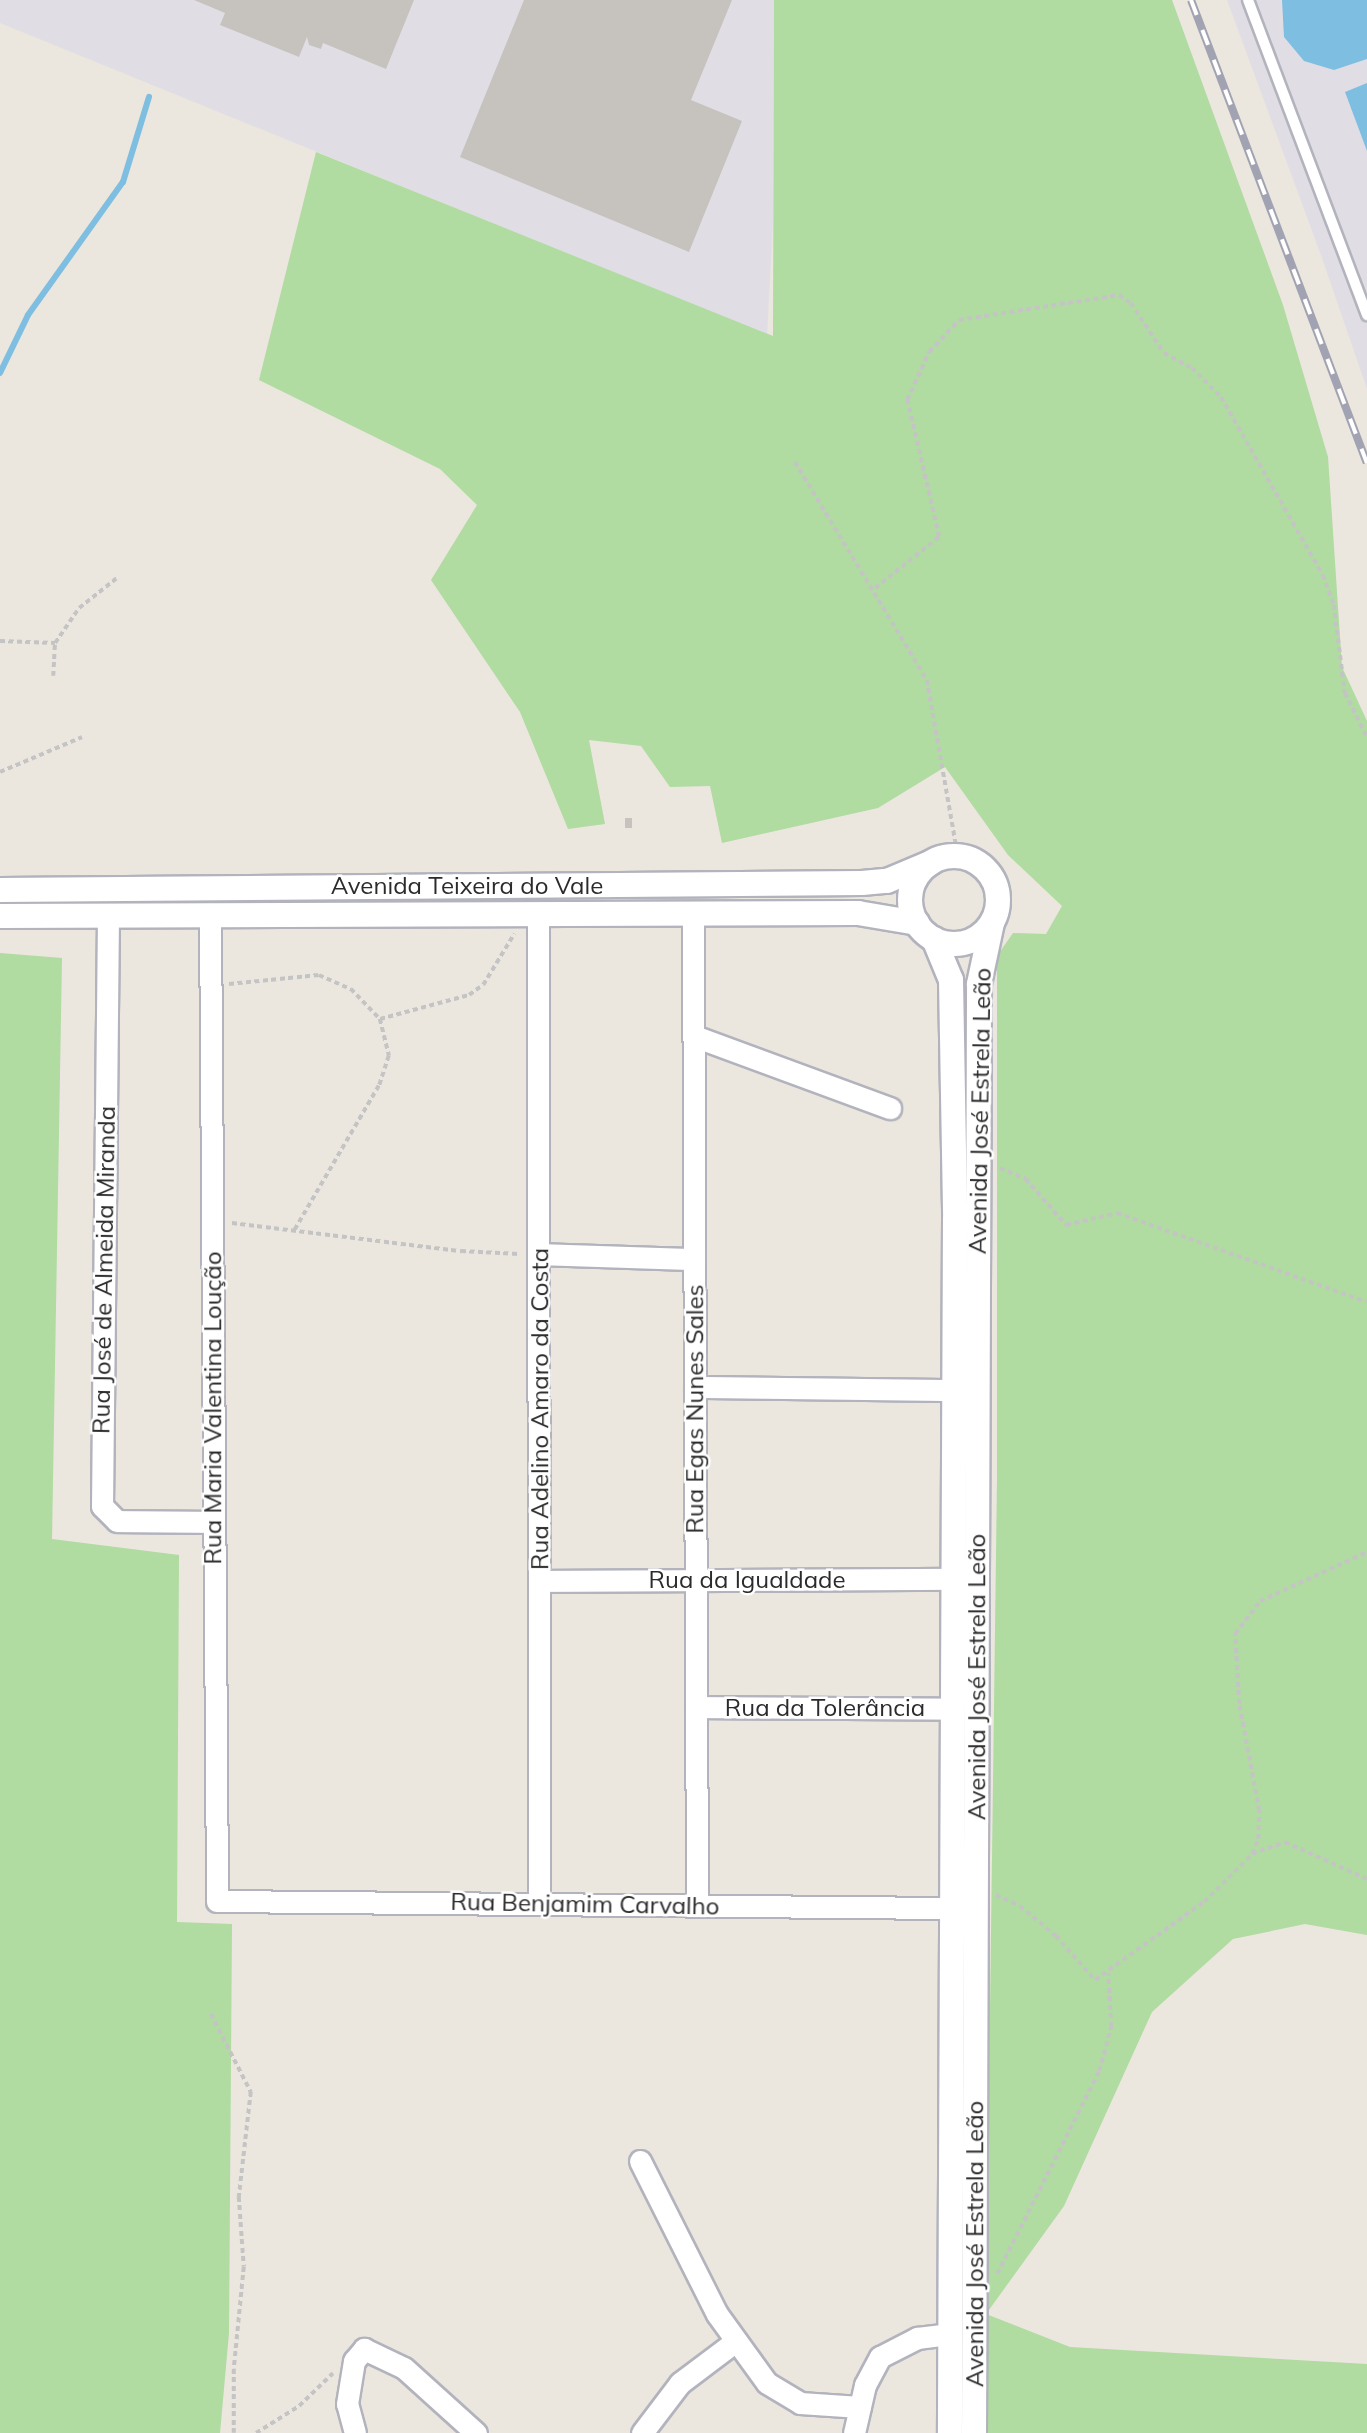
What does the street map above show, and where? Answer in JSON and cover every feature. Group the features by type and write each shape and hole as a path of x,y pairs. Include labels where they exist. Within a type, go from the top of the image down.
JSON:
{"street":[{"name":"Avenida Teixeira do Vale","path":"0,890 862,883 887,881 930,863 958,856"},
{"path":"958,856 973,859 994,880 998,894 992,923"},
{"path":"926,931 912,911 913,884 930,863"},
{"name":"Avenida Teixeira do Vale","path":"0,916 858,913 926,931 960,944 972,940 992,923"},
{"name":"Rua Adelino Amaro da Costa","path":"532,914 540,1254 539,1904"},
{"name":"Rua Egas Nunes Sales","path":"693,914 697,1905"},
{"name":"Rua José de Almeida Miranda","path":"108,915 102,1506 117,1521 213,1522"},
{"name":"Rua Maria Valentina Loução","path":"210,915 217,1901"},
{"name":"Avenida José Estrela Leão","path":"974,2433 979,984 992,923"},
{"name":"Avenida José Estrela Leão","path":"926,931 951,980 954,1390 950,2433"},
{"path":"694,1036 890,1108"},
{"path":"540,1254 694,1259"},
{"path":"695,1387 954,1390"},
{"name":"Rua da Igualdade","path":"541,1581 953,1579"},
{"name":"Rua da Tolerância","path":"696,1707 953,1709"},
{"name":"Rua Benjamim Carvalho","path":"217,1901 952,1908"},
{"path":"640,2161 717,2314 767,2384 800,2403 860,2407"},
{"path":"853,2433 860,2407 880,2357 917,2338 951,2334"},
{"path":"642,2433 680,2383 736,2341"},
{"path":"355,2433 346,2404 354,2361 364,2349 404,2368 476,2433"}],"lane":[{"path":"1248,0 1367,315"}],"path":[{"path":"875,589 939,537 907,400 929,352 959,320 1119,295 1132,303 1164,354 1192,368 1222,397 1324,575 1334,605 1345,693 1367,737"},
{"path":"795,462 875,589 927,680 958,856"},
{"path":"53,676 55,643 79,608 118,578"},
{"path":"0,641 55,643"},
{"path":"0,772 82,737"},
{"path":"380,1019 449,1004 483,985 532,914"},
{"path":"210,986 319,975 351,989 380,1019 389,1056 379,1086 295,1230"},
{"path":"978,1160 1027,1179 1066,1225 1117,1213 1367,1302"},
{"path":"212,1221 461,1251 540,1254"},
{"path":"976,1885 1020,1906 1056,1936 1095,1980 1204,1902 1252,1854 1258,1839 1259,1811 1239,1704 1236,1634 1260,1601 1367,1552"},
{"path":"1252,1854 1286,1842 1367,1879"},
{"path":"993,2282 1099,2071 1111,2027 1108,1973"},
{"path":"211,2014 251,2092 239,2197 244,2267 234,2369 234,2433"},
{"path":"256,2433 299,2406 324,2379 354,2361"}],"shaded area":[{"path":"0,0 774,0 773,222 767,335 0,23"},
{"path":"1227,0 1367,0 1367,389 1322,258"}],"green space":[{"path":"774,0 1172,0 1283,305 1328,457 1342,667 1367,721 1367,1935 1305,1924 1233,1939 1152,2012 1064,2206 986,2314 997,1479 997,956 1013,933 1046,934 1062,906 1008,855 945,767 878,808 722,843 710,786 670,787 641,746 589,740 605,824 568,829 520,712 431,580 477,505 440,469 259,380 316,152 773,336"},
{"path":"0,953 62,958 52,1539 179,1555 177,1922 232,1924 229,2333 220,2433 0,2433"},
{"path":"986,2314 1070,2347 1367,2364 1367,2433 985,2433"}],"water":[{"path":"1282,0 1367,0 1367,59 1334,70 1304,61 1284,37"},
{"path":"1367,83 1367,151 1345,92"}],"building":[{"path":"194,0 414,0 386,69 323,43 321,49 309,45 307,37 299,57 220,25 225,13"},
{"path":"524,0 732,0 691,100 742,121 689,252 460,157"},
{"path":"625,818 632,818 632,828 625,828"}],"waterway":[{"path":"0,373 28,315 123,182 149,97"}],"railway":[{"path":"1191,0 1367,463"}]}
